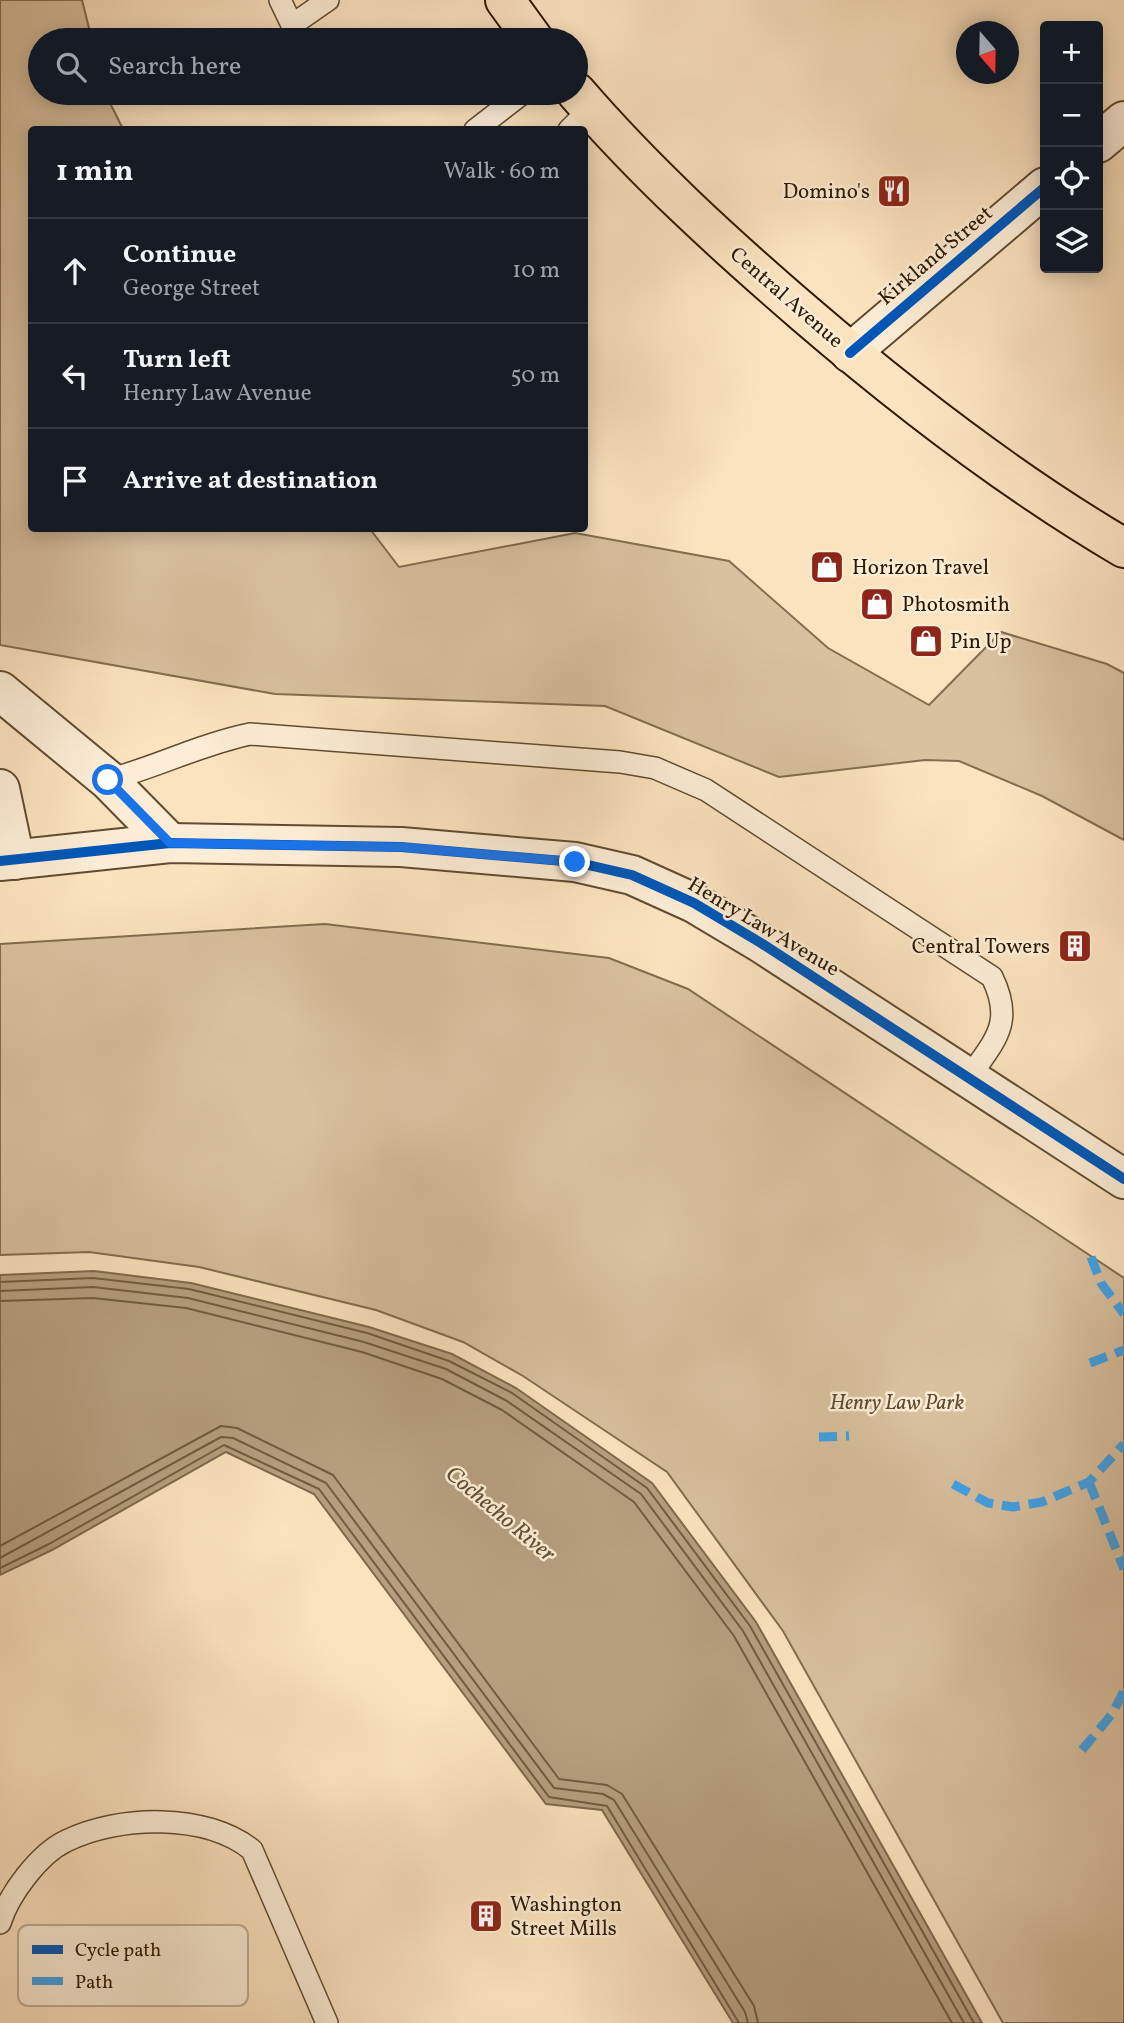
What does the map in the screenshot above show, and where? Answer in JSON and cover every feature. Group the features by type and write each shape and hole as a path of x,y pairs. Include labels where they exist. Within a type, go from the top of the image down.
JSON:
{"main road":[{"path":"505,0 525,28"},
{"name":"Central Avenue","path":"578,110 748,265 850,353 988,459 1124,548"}],"street":[{"path":"1103,139 1124,121"},
{"name":"Kirkland Street","path":"850,353 1040,191"},
{"path":"0,691 108,780 170,843"},
{"path":"0,789 8,860"},
{"name":"Henry Law Avenue","path":"8,860 170,843 401,847 575,862 632,875 705,910 970,1076 1124,1179"}],"lane":[{"path":"280,0 292,25 328,0"},
{"path":"480,126 507,105"},
{"path":"108,780 166,763 227,738 250,734 621,762 655,768 706,790 992,977 1003,1012 1001,1030 970,1076"},
{"path":"0,1923 20,1882 65,1841 107,1828 152,1822 198,1825 233,1835 252,1850 327,2023"}],"green space":[{"path":"0,0 82,0 89,28 28,28 28,105 111,105 122,126 28,126 28,532 372,532 399,567 575,533 729,561 828,648 929,705 1001,632 1107,664 1124,673 1124,840 1042,796 959,761 925,760 779,777 605,706 275,694 0,645"},
{"name":"Henry Law Park","path":"325,924 609,958 688,989 1124,1278 1124,2023 1003,2023 783,1631 667,1472 523,1376 463,1342 376,1310 199,1267 89,1252 0,1255 0,944"}],"water":[{"name":"Cochecho River","path":"94,1271 191,1283 369,1327 452,1354 516,1388 652,1483 756,1622 982,2023 733,2023 602,1810 546,1804 314,1494 226,1452 52,1550 0,1575 0,1275"}],"marked path":[{"path":"1091,1257 1101,1283 1124,1314"},
{"path":"1090,1363 1124,1350"},
{"path":"819,1437 849,1436"},
{"path":"953,1484 988,1503 1013,1507 1042,1502 1089,1482 1124,1444"},
{"path":"1089,1482 1124,1569"},
{"path":"1082,1750 1112,1714 1124,1691"}],"cycle path":[{"path":"850,353 1040,191"},
{"path":"0,861 170,843 401,847 575,862 632,875 694,903 761,943 1124,1179"}],"place":[{"name":"Domino's","path":"894,191"},
{"name":"Horizon Travel","path":"827,567"},
{"name":"Photosmith","path":"877,604"},
{"name":"Pin Up","path":"926,641"},
{"name":"Central Towers","path":"1075,946"},
{"name":"Washington Street Mills","path":"486,1916"}],"route":[{"path":"108,780 170,843 401,847 575,862"}]}
